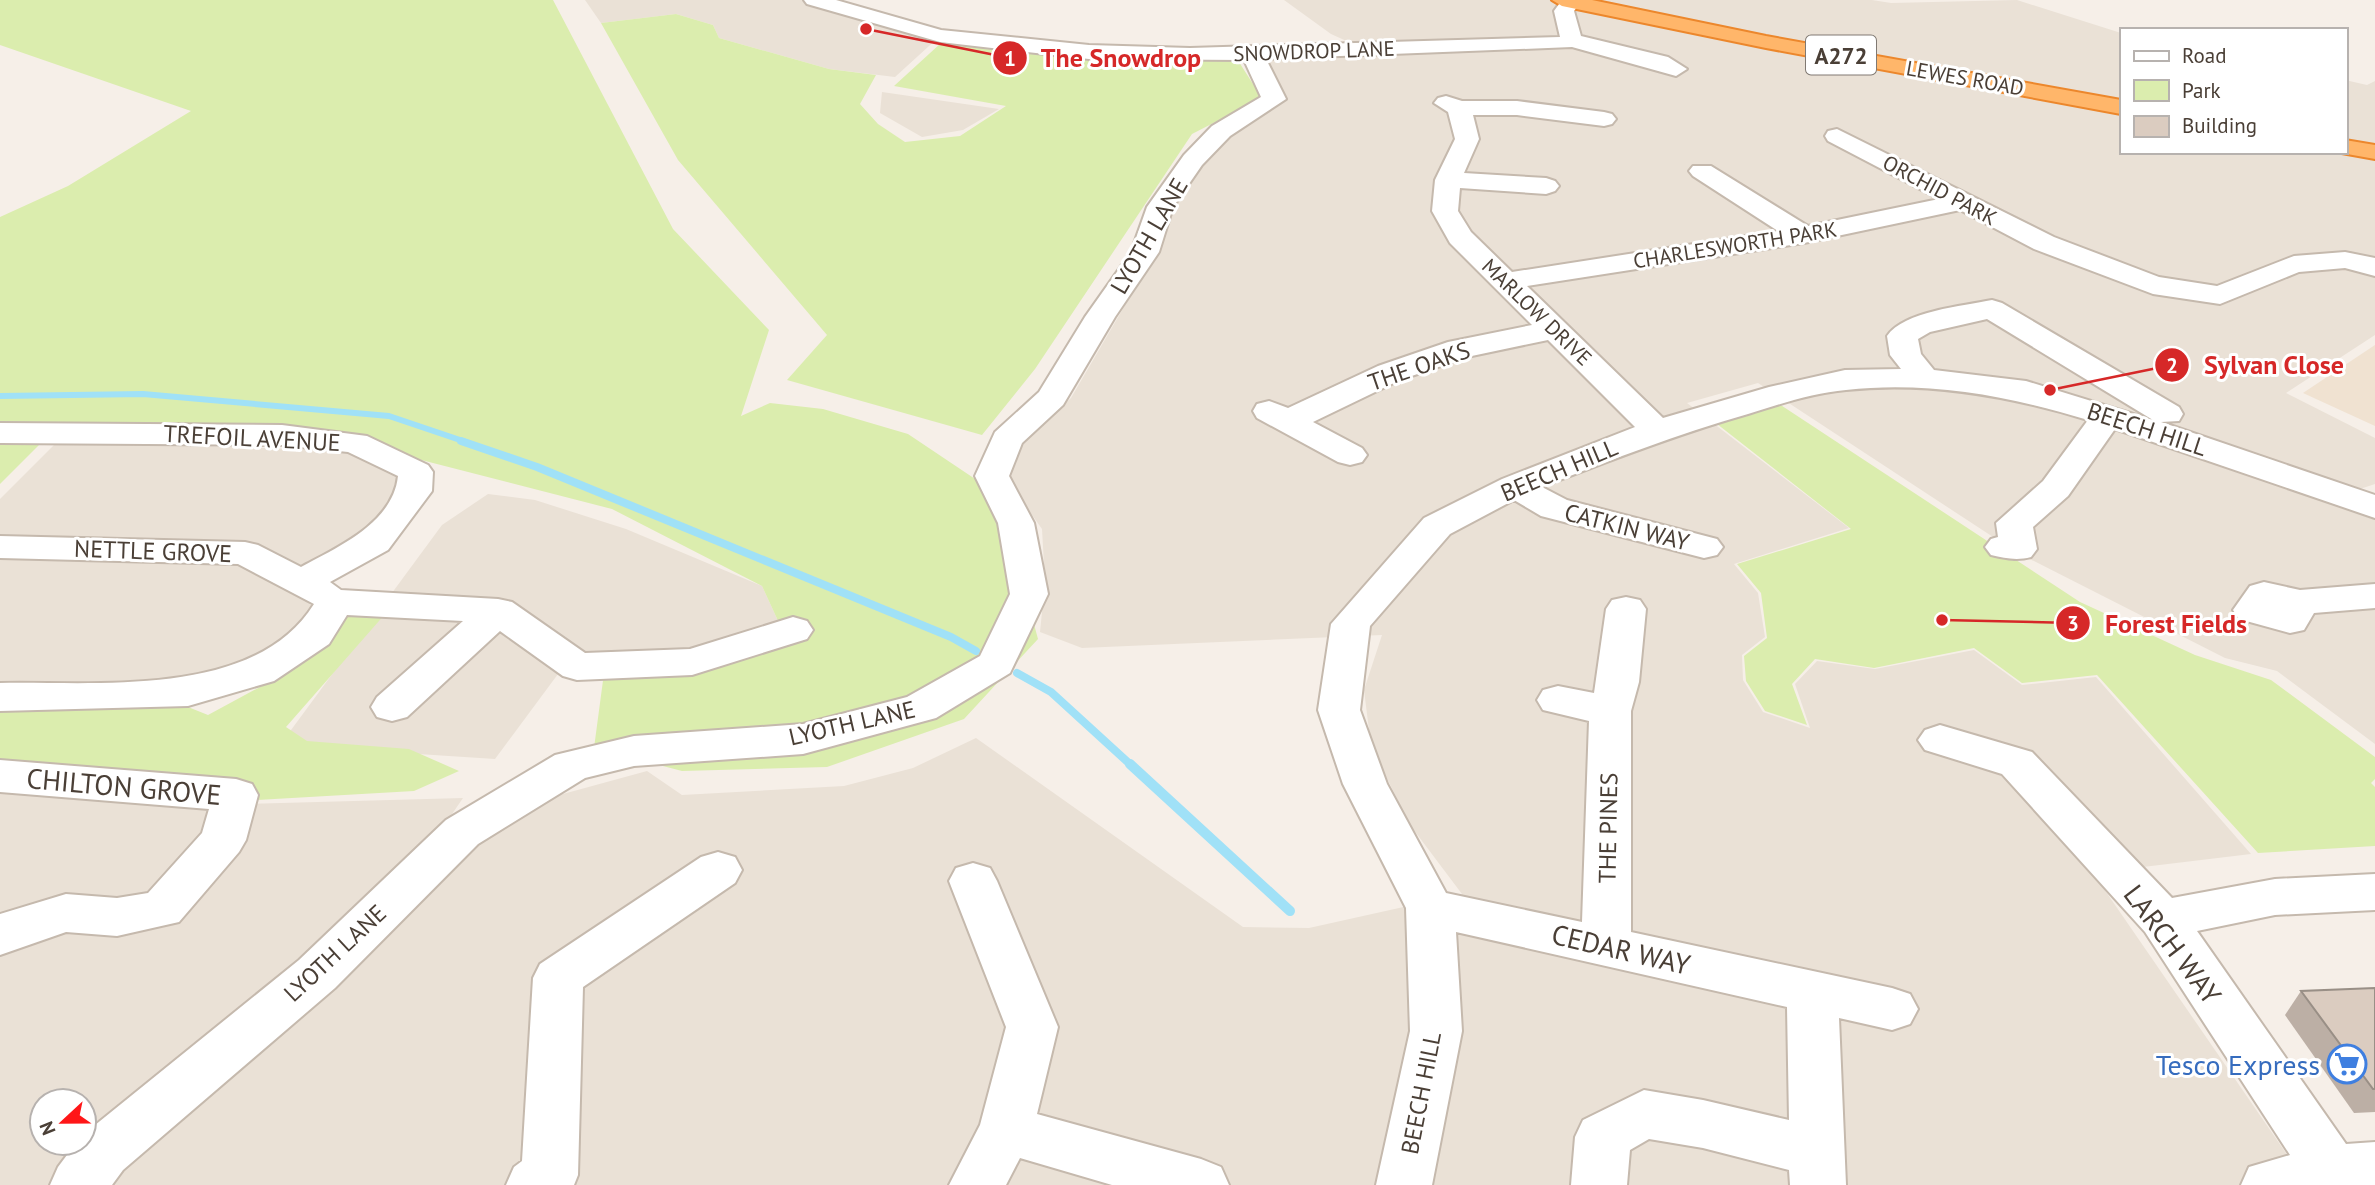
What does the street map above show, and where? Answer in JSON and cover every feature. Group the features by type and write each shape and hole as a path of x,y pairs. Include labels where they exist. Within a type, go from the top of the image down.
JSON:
{"highway":[{"name":"LEWES ROAD","path":"1566,2 2120,107"},
{"path":"2347,147 2375,152"}],"street":[{"name":"SNOWDROP LANE","path":"814,0 940,36 1089,52 1252,53 1535,45 1571,40"},
{"path":"1566,2 1564,11 1571,40 1660,62 1676,69"},
{"name":"LYOTH LANE","path":"78,1185 103,1152 317,974 462,832 572,766 634,751 803,739 921,708 996,664 1029,594 1016,523 992,476 1007,439 1052,398 1100,317 1145,252 1160,207 1193,160 1220,131 1274,99 1252,53"},
{"name":"MARLOW DRIVE","path":"1588,120 1517,108 1453,105 1466,139 1447,180 1446,211 1460,237 1657,430"},
{"name":"ORCHID PARK","path":"1853,141 1962,202 2044,243 2153,285 2220,295 2294,264 2345,260 2375,267"},
{"path":"1702,171 1804,235"},
{"path":"1447,180 1534,188"},
{"name":"CHARLESWORTH PARK","path":"1506,281 1804,235 1962,202"},
{"path":"1924,379 1906,355 1902,336 1920,325 1992,309 2166,414"},
{"name":"THE OAKS","path":"1350,456 1276,414 1458,349 1556,329"},
{"name":"BEECH HILL","path":"1404,1185 1436,1031 1430,908 1365,784 1339,710 1351,624 1437,526 1514,486 1657,430 1780,394 1845,380 1924,379 2026,391 2107,415 2375,507"},
{"path":"2003,527 2037,509 2086,449 2107,415"},
{"name":"TREFOIL AVENUE","path":"0,433 282,435 355,443 400,462 416,472 414,491 375,542 319,592"},
{"name":"CATKIN WAY","path":"1514,486 1554,508 1704,547"},
{"name":"NETTLE GROVE","path":"0,547 245,553 319,592"},
{"path":"0,697 188,692 260,672 315,635 319,592 498,611 577,667 692,662 793,630"},
{"path":"2300,602 2375,596"},
{"name":"THE PINES","path":"1606,945 1610,710 1618,682 1626,609"},
{"path":"392,707 498,611"},
{"path":"1558,700 1610,710"},
{"name":"LARCH WAY","path":"1940,740 2017,763 2162,919 2353,1169"},
{"name":"CHILTON GROVE","path":"0,776 236,795 223,840 162,909 117,917 66,913 22,925 0,936"},
{"path":"534,1185 550,1175 543,976 718,870"},
{"path":"973,881 1032,1027 1006,1130 977,1185"},
{"path":"2162,919 2276,897 2375,892"},
{"name":"CEDAR WAY","path":"1430,908 1892,1009"},
{"path":"1599,1185 1603,1137 1643,1114 1703,1124 1818,1168 1812,993"},
{"path":"1006,1130 1201,1185"},
{"path":"2269,1185 2353,1169"}],"shaded area":[{"path":"585,0 814,0 940,36 895,77 829,69 719,38 713,25 676,14 601,23"},
{"path":"1284,0 1872,0 1891,3 2017,0 2120,33 2120,154 2347,154 2347,80 2367,85 2375,81 2375,335 2286,393 2375,438 2375,484 2324,501 2375,520 2375,744 2277,671 2225,658 2016,552 1758,383 1687,403 1849,528 1734,564 1758,593 1765,637 1742,655 1743,680 1763,712 1810,728 1795,684 1817,661 1875,669 1974,650 2022,685 2096,677 2251,854 2093,873 2308,1185 0,1185 0,791 212,805 463,798 437,836 478,845 541,800 647,771 682,795 844,786 913,768 976,738 1243,927 1309,928 1462,894 1410,825 1371,746 1364,690 1382,635 1082,648 1040,632 1045,582 1042,529 1008,481 1008,457 1071,398 1153,257 1167,207 1225,135 1282,99 1263,59 1373,53 1331,34"},
{"path":"882,92 999,109 963,130 922,137 880,113"},
{"path":"2375,345 2375,426 2303,393"},
{"path":"57,442 337,450 410,472 395,510 290,589 316,609 293,643 203,684 0,687 0,499"},
{"path":"488,494 535,500 626,529 762,586 785,636 701,670 558,674 495,759 280,745 442,525"}],"green space":[{"path":"0,0 553,0 673,229 769,330 741,416 770,403 823,409 908,434 999,495 1038,639 964,719 827,767 682,771 594,748 604,673 785,636 762,586 612,509 355,443 52,432 0,484 0,217 68,186 191,111 0,45"},
{"path":"676,14 713,25 719,38 829,69 876,75 860,104 878,124 905,142 960,136 1006,106 894,86 941,43 1122,56 1237,59 1262,98 1192,134 1035,369 982,435 787,380 827,335 678,160 601,23"},
{"path":"1773,400 2080,602 2195,655 2271,680 2375,757 2375,779 2371,783 2375,787 2375,846 2258,853 2097,675 2022,683 1974,648 1874,668 1815,659 1792,684 1807,725 1765,711 1746,681 1744,656 1767,638 1761,593 1737,564 1851,529 1712,420"},
{"path":"352,611 386,613 286,727 307,741 409,749 459,771 414,791 257,800 149,776 0,767 0,704 173,701 208,715 282,675"}],"building":[{"path":"2375,988 2375,1089 2373,1089 2301,991"}],"waterway":[{"path":"0,396 143,394 389,416 466,442"},
{"path":"461,441 537,467 951,637 976,651"},
{"path":"1017,673 1051,692 1132,766"},
{"path":"1130,764 1290,911"}],"place":[{"name":"The Snowdrop","path":"866,29"},
{"name":"Sylvan Close","path":"2050,390"},
{"name":"Forest Fields","path":"1942,620"},
{"name":"Tesco Express","path":"2347,1064"}]}
